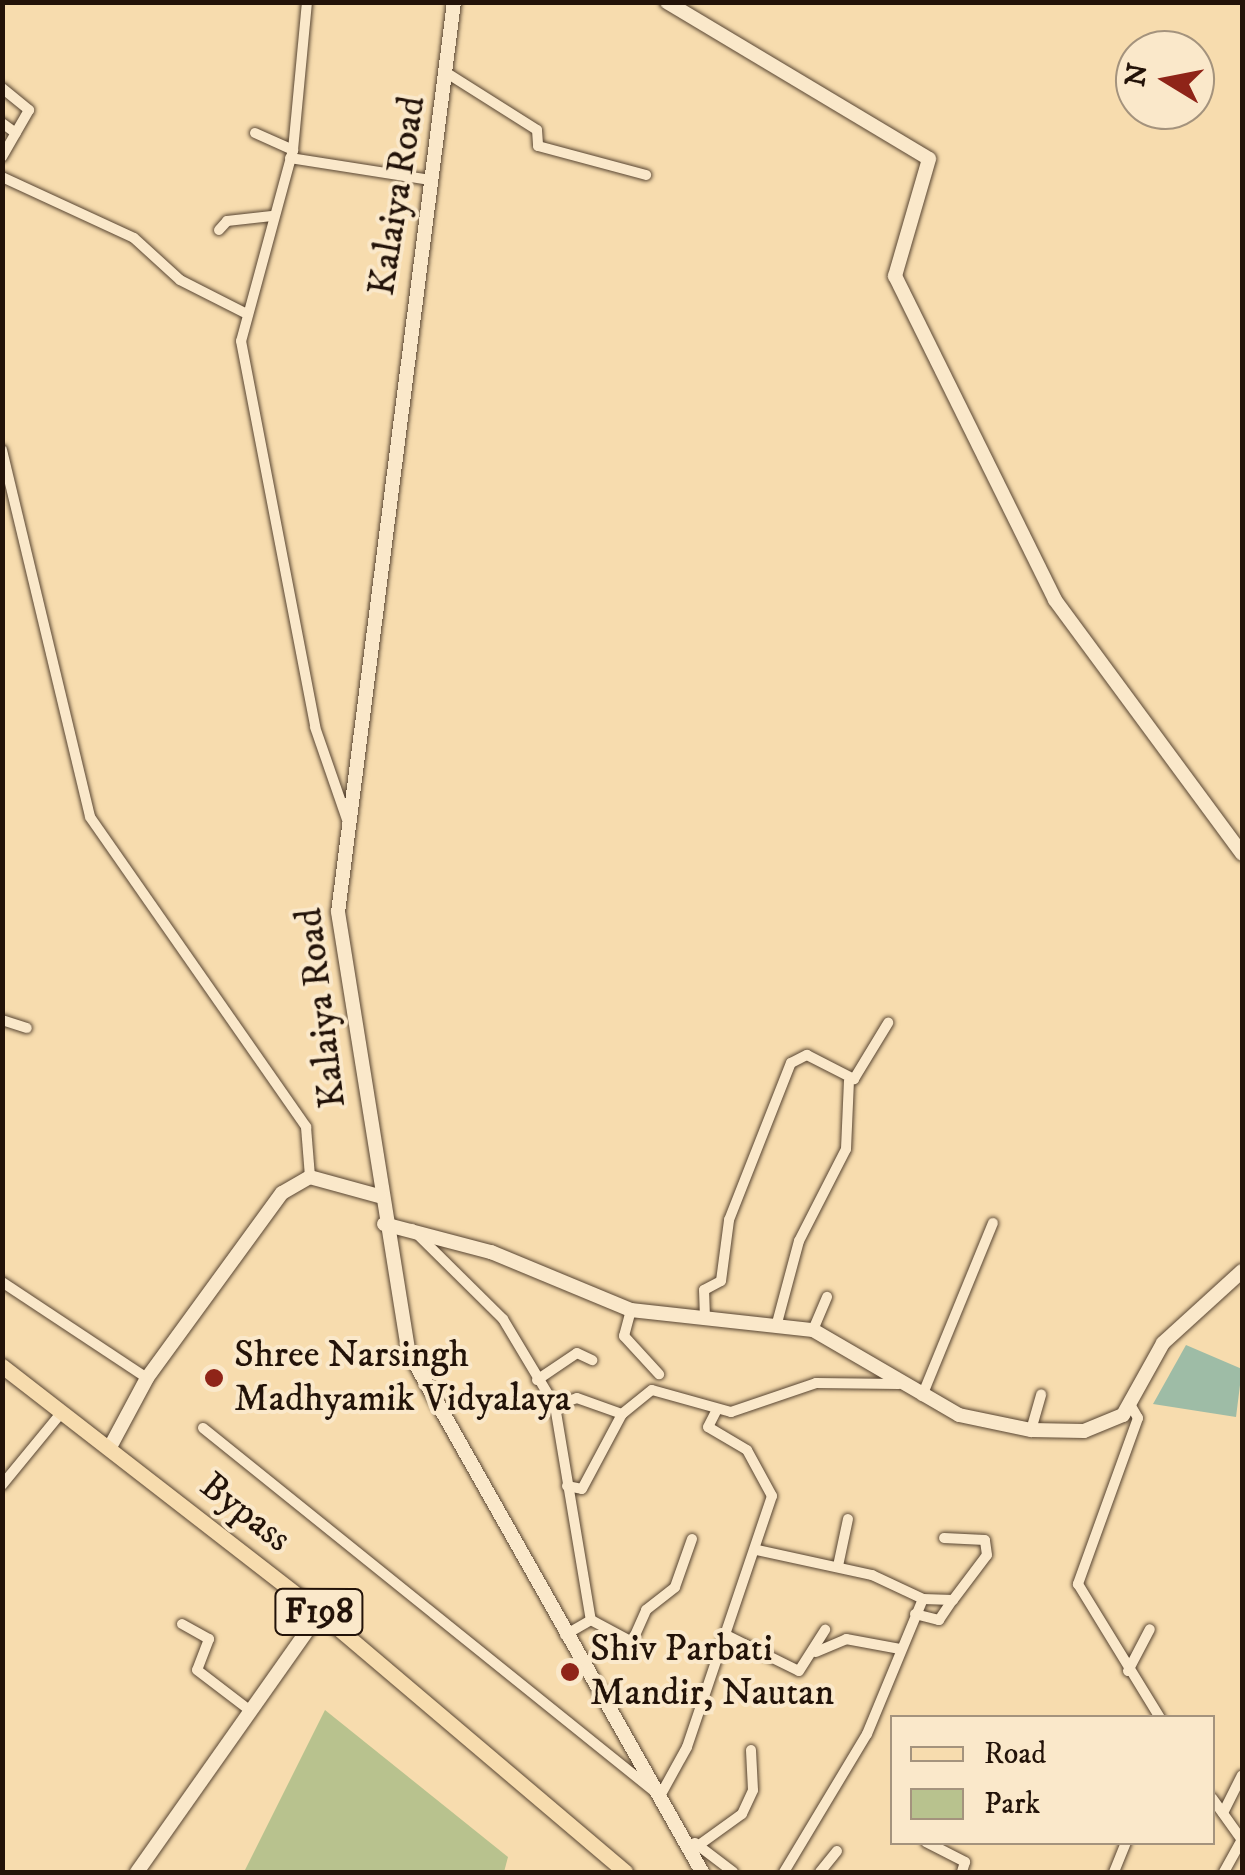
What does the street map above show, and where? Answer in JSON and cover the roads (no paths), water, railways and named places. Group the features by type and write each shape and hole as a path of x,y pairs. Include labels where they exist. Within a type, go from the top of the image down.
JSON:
{"main road":[{"name":"Bypass","path":"2,1366 320,1613 625,1872"}],"street":[{"path":"307,2 292,154 243,312 244,365 314,727 349,825"},
{"name":"Kalaiya Road","path":"454,2 450,75 430,180 338,912 384,1224 408,1351 702,1872"},
{"path":"668,2 929,159 895,276 1055,600 1242,854"},
{"path":"450,75 537,130 538,146 646,174"},
{"path":"2,88 28,106 2,157"},
{"path":"2,123 16,133"},
{"path":"255,134 292,154 430,180"},
{"path":"2,177 134,238 180,280 243,312"},
{"path":"219,230 228,220 272,216"},
{"path":"2,450 90,817 306,1127 310,1177"},
{"path":"2,1020 28,1028"},
{"path":"776,1323 799,1241 846,1149 849,1081 888,1023"},
{"path":"704,1318 704,1290 721,1280 729,1220 791,1062 806,1055 849,1081"},
{"path":"310,1177 380,1196"},
{"path":"109,1449 147,1378 248,1230 310,1177"},
{"path":"922,1396 993,1223"},
{"path":"384,1224 411,1228 631,1310 813,1330 922,1396 1031,1430 1095,1429 1131,1406 1163,1342 1242,1272"},
{"path":"411,1228 503,1319 555,1406 590,1620"},
{"path":"2,1282 147,1378"},
{"path":"813,1330 827,1297"},
{"path":"631,1310 624,1336 660,1374"},
{"path":"537,1380 568,1356 592,1360"},
{"path":"566,1486 582,1489 622,1414 652,1390 717,1409 741,1410 816,1383 898,1384"},
{"path":"1031,1430 1041,1394"},
{"path":"555,1406 577,1398 622,1414"},
{"path":"1131,1406 1138,1418 1078,1584 1158,1715"},
{"path":"203,1428 660,1796 688,1747 757,1550 772,1492 747,1450 708,1427 717,1409"},
{"path":"2,1485 62,1412"},
{"path":"838,1566 848,1519"},
{"path":"915,1614 939,1620 988,1543 944,1538"},
{"path":"590,1620 632,1642 646,1610 675,1588 692,1539"},
{"path":"757,1550 838,1566 923,1598 953,1600"},
{"path":"784,1872 867,1734 923,1598"},
{"path":"138,1872 248,1709 320,1613"},
{"path":"565,1635 590,1620"},
{"path":"182,1624 208,1639 197,1670 248,1709"},
{"path":"1128,1671 1150,1629"},
{"path":"726,1635 799,1671 816,1652 824,1630"},
{"path":"816,1652 846,1639 900,1648"},
{"path":"698,1845 742,1814 753,1790 751,1750"},
{"path":"1223,1813 1242,1775"},
{"path":"1215,1802 1242,1840 1224,1872"},
{"path":"680,1834 734,1872"},
{"path":"932,1845 965,1862 962,1872"},
{"path":"1114,1872 1125,1845"},
{"path":"820,1872 837,1850"}],"place":[{"name":"Shree Narsingh Madhyamik Vidyalaya","path":"214,1378"},
{"name":"Shiv Parbati Mandir, Nautan","path":"570,1672"}]}
